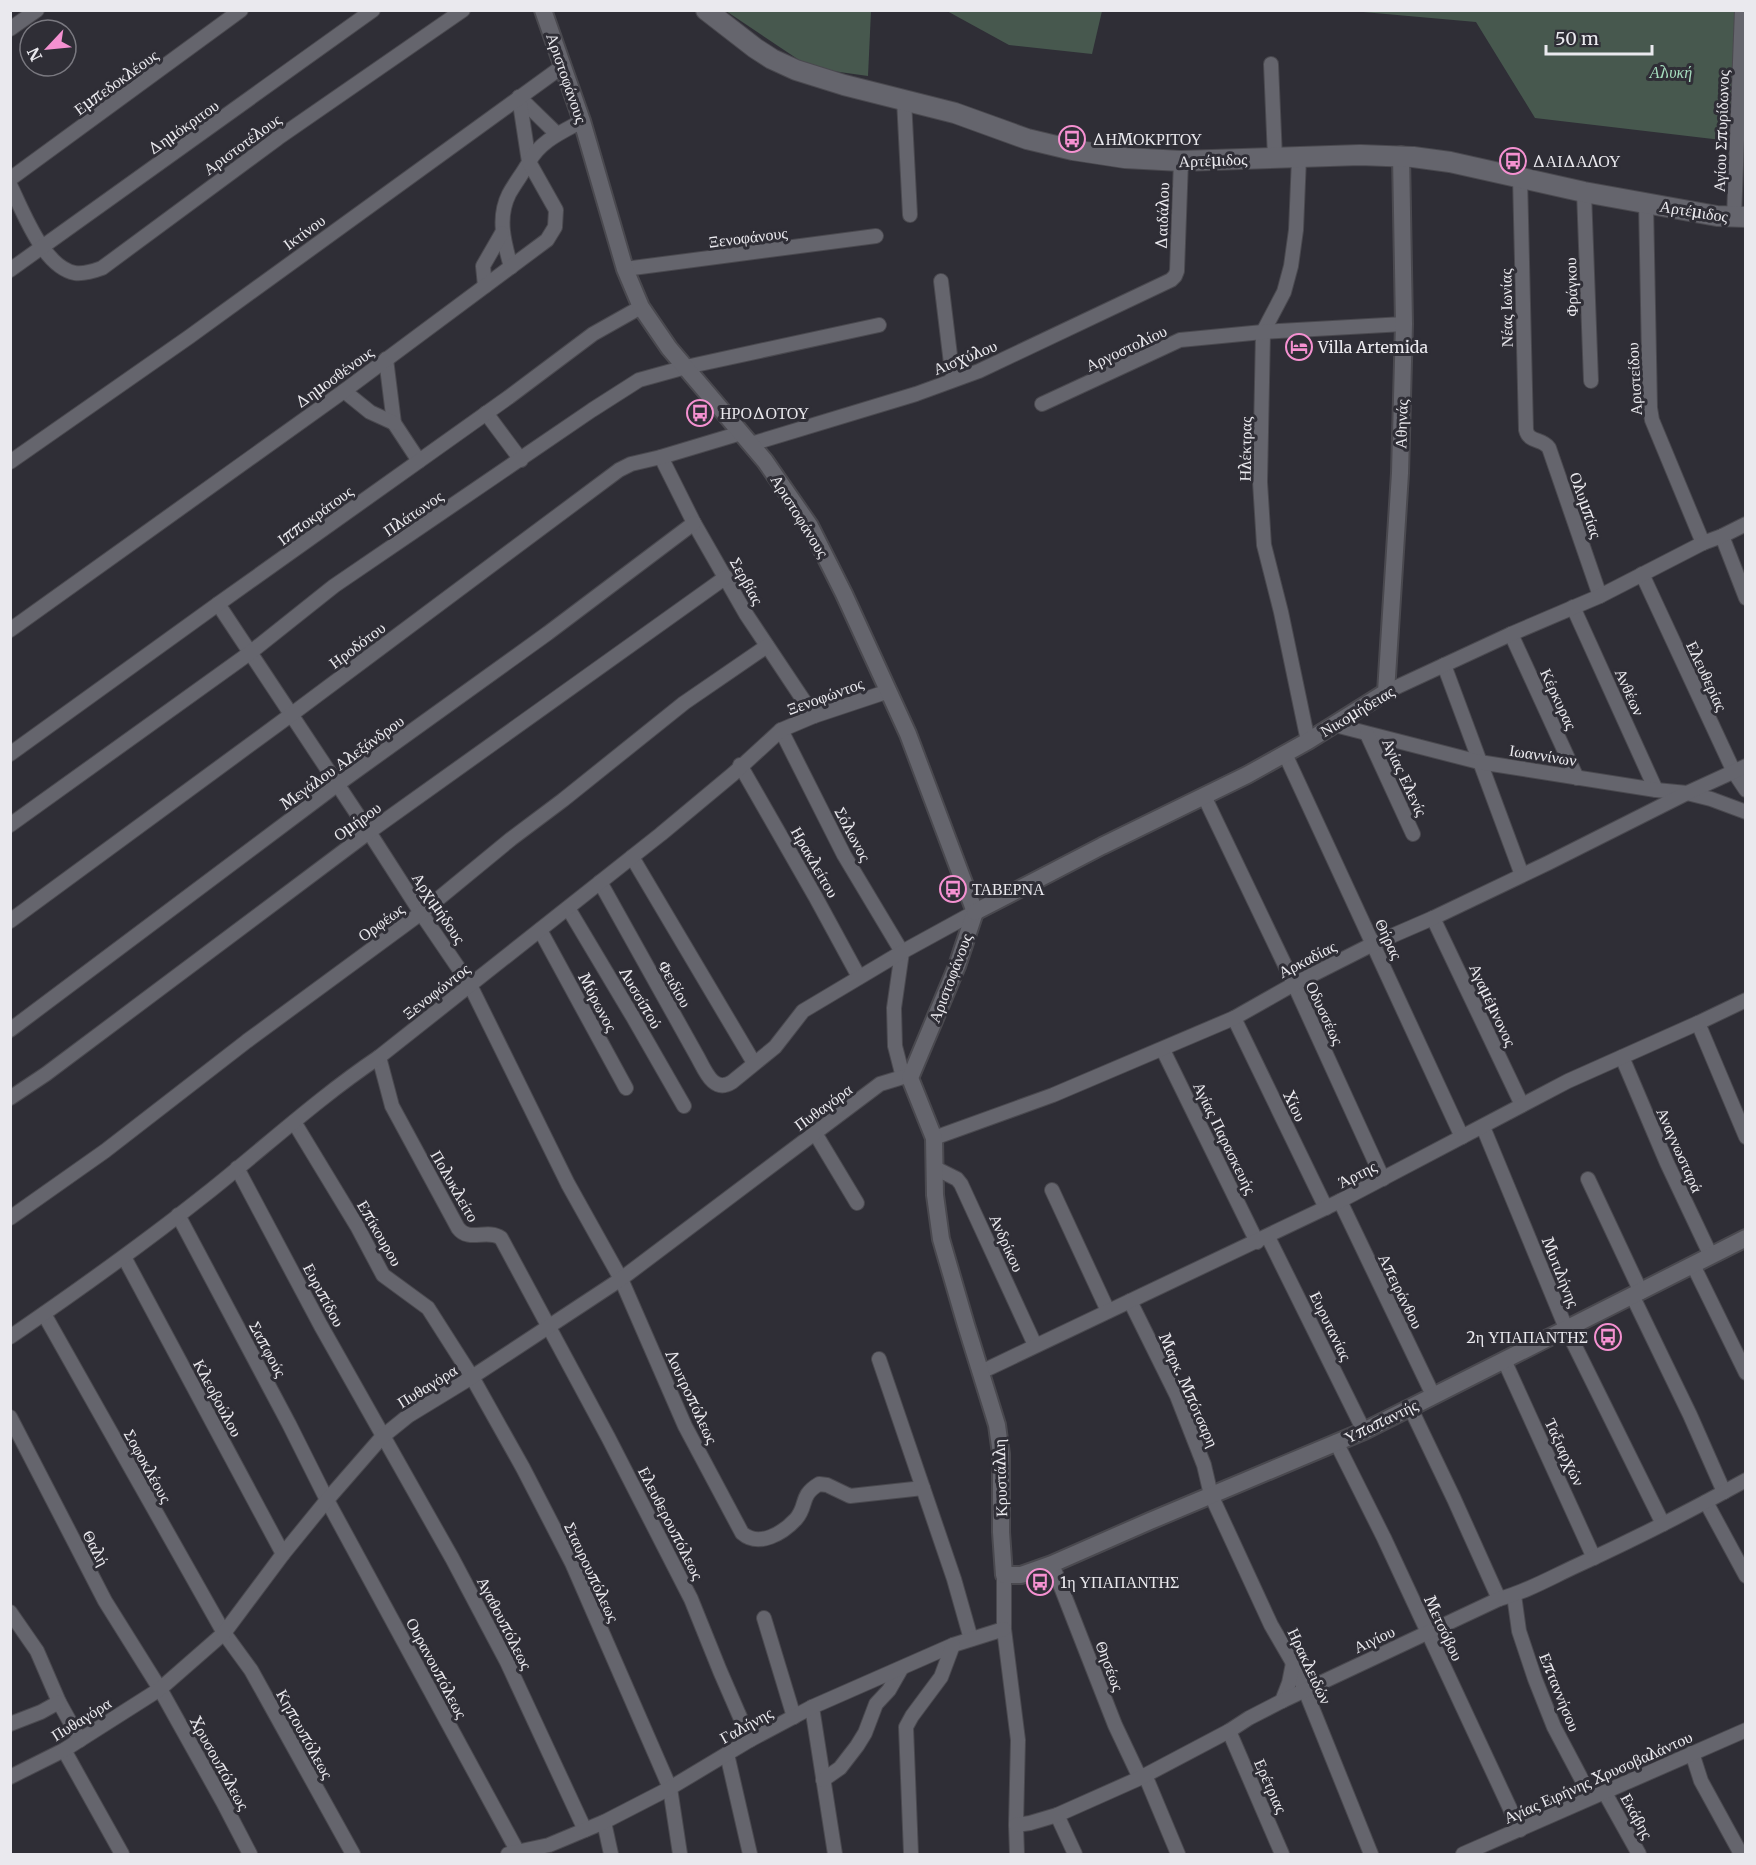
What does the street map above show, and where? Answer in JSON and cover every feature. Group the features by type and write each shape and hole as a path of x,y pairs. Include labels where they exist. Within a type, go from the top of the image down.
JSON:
{"main road":[{"name":"Αρτέμιδος","path":"706,10 749,44 784,64 820,78 955,113 1050,146 1125,158 1181,161 1401,155 1450,162 1584,192 1717,216 1740,217"}],"street":[{"path":"10,29 37,10"},
{"name":"Εμπεδοκλέους","path":"10,179 241,10"},
{"name":"Δημόκριτου","path":"10,270 223,120 373,10"},
{"name":"Αριστοτέλους","path":"10,185 41,247 62,268 75,273 102,268 278,138 463,10"},
{"name":"Αριστοφάνους","path":"543,10 582,121 625,269 641,307 669,348 765,461 810,526 908,734 975,912 957,966 906,1077"},
{"name":"Αγίου Σπυρίδωνος","path":"1740,217 1742,10"},
{"path":"1270,64 1275,158"},
{"name":"Ικτίνου","path":"10,462 42,442 64,424 189,337 563,66"},
{"path":"519,97 557,134"},
{"path":"519,97 529,162"},
{"path":"904,100 910,215"},
{"path":"511,267 502,233 502,214 505,205 535,150 557,134 582,121"},
{"name":"Αθηνάς","path":"1386,692 1400,473 1404,324 1401,155"},
{"name":"Ηλέκτρας","path":"1299,158 1296,230 1291,266 1284,292 1263,332 1260,482 1264,545 1281,612 1308,741"},
{"name":"Δαιδάλου","path":"1177,271 1181,161"},
{"name":"Δημοσθένους","path":"10,630 344,391 547,240 555,227 556,210 548,193 538,182 529,162"},
{"name":"Νέας Ιωνίας","path":"1520,177 1528,437"},
{"name":"Φράγκου","path":"1584,192 1591,381"},
{"name":"Αριστείδου","path":"1646,203 1652,420 1703,543"},
{"path":"485,286 483,266 502,233"},
{"name":"Ξενοφάνους","path":"625,269 876,236"},
{"name":"Αισχύλου","path":"746,438 852,415 953,380 989,366 1171,280 1177,271"},
{"path":"941,281 953,380"},
{"name":"Ιπποκράτους","path":"10,754 594,334 641,307"},
{"name":"Αργοστολίου","path":"1042,405 1180,340 1263,332 1404,324"},
{"name":"Πλάτωνος","path":"11,825 251,652 334,586 639,380 686,367 879,325"},
{"path":"387,359 393,423"},
{"path":"344,391 370,412 393,423 419,460"},
{"path":"486,413 521,460"},
{"name":"Ολυμπίας","path":"1528,437 1543,442 1549,448 1600,596"},
{"name":"Ηροδότου","path":"10,921 619,470 631,464 746,438"},
{"name":"Σερβίας","path":"661,457 694,523 746,614 814,716"},
{"name":"Μεγάλου Αλεξάνδρου","path":"10,1030 338,784 548,633 694,523"},
{"name":"Νικομήδειας","path":"975,912 1286,754 1386,692 1600,596 1703,543 1746,524"},
{"path":"1722,536 1746,598"},
{"name":"Ελευθερίας","path":"1642,574 1740,769 1746,790"},
{"name":"Ομήρου","path":"10,1098 46,1074 369,832 726,577"},
{"name":"Αρχιμήδους","path":"218,604 421,913 471,985 568,1184 621,1279"},
{"name":"Ανθέων","path":"1573,607 1656,790"},
{"name":"Κέρκυρας","path":"1511,634 1577,778"},
{"name":"Ορφέως","path":"10,1218 105,1151 247,1041 421,913 684,703 767,646"},
{"path":"1444,665 1522,875"},
{"name":"Ξενοφώντος","path":"10,1337 124,1257 348,1078 379,1057 471,985 733,774 740,765 781,730 814,716 889,691"},
{"name":"Ιωαννίνων","path":"1335,725 1479,762 1687,793 1712,799 1746,812"},
{"name":"Σόλωνος","path":"781,730 844,855 902,952"},
{"name":"Αγίας Ελενίς","path":"1367,734 1413,834"},
{"name":"Θήρας","path":"1286,754 1462,1137"},
{"name":"Ηρακλείτου","path":"740,765 859,977"},
{"name":"Αρκαδίας","path":"934,1138 1053,1095 1234,1018 1294,984 1373,944 1433,918 1740,769"},
{"name":"Οδυσσέως","path":"1204,796 1294,984 1383,1179"},
{"path":"632,857 754,1063 775,1047 803,1011 975,912"},
{"name":"Φειδίου","path":"600,882 713,1082 724,1087 732,1083 754,1063"},
{"name":"Λυσσίπού","path":"568,908 684,1106"},
{"name":"Αγαμέμνονος","path":"1433,918 1522,1105"},
{"name":"Μύρωνος","path":"540,930 626,1088"},
{"path":"902,952 894,1008 895,1046 906,1077"},
{"name":"Άρτης","path":"981,1372 1326,1208 1568,1081 1746,1000"},
{"name":"Χίου","path":"1234,1018 1326,1208"},
{"path":"1698,1023 1746,1137"},
{"name":"Αγίας Παρασκευής","path":"1162,1050 1262,1239"},
{"name":"Πολυκλείτο","path":"379,1057 392,1106 458,1228 463,1235 467,1236 490,1233 501,1238 548,1327"},
{"name":"Αναγνωσταρά","path":"1622,1057 1667,1163 1711,1256"},
{"name":"Πυθαγόρα","path":"10,1777 64,1750 160,1689 224,1633 327,1500 382,1437 408,1416 472,1377 621,1279 880,1084 906,1077"},
{"name":"Κρυστάλλη","path":"906,1077 934,1138 936,1195 941,1239 997,1425 1001,1454 1004,1629 1018,1740 1017,1854"},
{"name":"Επίκουρου","path":"294,1122 357,1226 384,1276 426,1306 472,1377"},
{"name":"Μυτιλήνης","path":"1483,1127 1566,1328 1663,1524"},
{"path":"815,1133 858,1203"},
{"name":"Ευριπίδου","path":"237,1168 382,1437"},
{"name":"Ανδρίκου","path":"935,1168 962,1184 1035,1345"},
{"path":"1588,1179 1636,1294 1724,1492"},
{"path":"1052,1190 1108,1311"},
{"name":"Απειράνθου","path":"1340,1201 1433,1395"},
{"name":"Σαπφούς","path":"178,1215 290,1424 327,1500"},
{"name":"Υπαπαντής","path":"1004,1575 1021,1575 1052,1564 1364,1431 1746,1238"},
{"name":"Ευρυτανίας","path":"1262,1239 1364,1431"},
{"name":"Κλεοβούλου","path":"124,1257 283,1554"},
{"path":"1693,1265 1746,1373"},
{"name":"Λουτροπόλεως","path":"621,1279 685,1426 738,1526 748,1538 762,1540 775,1535 797,1518 807,1493 819,1484 827,1485 850,1496 923,1488"},
{"name":"Μαρκ. Μπότσαρη","path":"1130,1301 1177,1396 1204,1465 1211,1496"},
{"name":"Σοφοκλέους","path":"44,1314 224,1633"},
{"name":"Ελευθερουπόλεως","path":"548,1327 608,1437 691,1599 750,1740"},
{"path":"879,1359 954,1579 971,1639"},
{"name":"Ταξιαρχών","path":"1504,1360 1594,1558"},
{"name":"Σταυρουπόλεως","path":"472,1377 523,1468 572,1563 670,1788 680,1854"},
{"path":"1410,1407 1499,1599"},
{"name":"Θαλή","path":"10,1417 105,1601 160,1689"},
{"name":"Αγαθουπόλεως","path":"382,1437 452,1558 507,1662 585,1830"},
{"name":"Μετσόβου","path":"1336,1443 1428,1632 1520,1830"},
{"name":"Αιγίου","path":"1016,1825 1057,1815 1142,1776 1282,1701 1499,1599 1514,1595 1594,1558 1746,1480"},
{"name":"Ηρακλειδών","path":"1211,1496 1262,1606 1293,1663 1371,1854"},
{"name":"Ουρανουπόλεως","path":"327,1500 514,1853"},
{"path":"1706,1502 1744,1569"},
{"name":"Θησέως","path":"1052,1564 1115,1725 1142,1776 1178,1854"},
{"name":"Επταννήσου","path":"1514,1595 1519,1631 1535,1679 1554,1727 1591,1797"},
{"path":"10,1612 38,1653 59,1702 80,1740"},
{"path":"764,1617 794,1717"},
{"name":"Γαλήνης","path":"514,1853 549,1845 604,1822 670,1788 750,1740 812,1707 953,1645 1004,1629"},
{"name":"Κηπουπόλεως","path":"224,1633 251,1670 353,1854"},
{"path":"911,1854 906,1727 941,1677 953,1645"},
{"path":"1282,1701 1293,1663"},
{"path":"823,1780 840,1767 857,1746 865,1733 876,1704 889,1690 901,1668"},
{"name":"Χρυσουπόλεως","path":"160,1689 250,1854"},
{"path":"10,1724 59,1702"},
{"path":"812,1707 835,1854"},
{"name":"Αγίας Ειρήνης Χρυσοβαλάντου","path":"1463,1854 1746,1730"},
{"name":"Ερέτριας","path":"1229,1731 1282,1854"},
{"path":"64,1750 122,1854"},
{"path":"1692,1753 1701,1781 1741,1854"},
{"path":"727,1754 750,1854"},
{"name":"Εκάβης","path":"1605,1793 1639,1854"},
{"path":"1057,1815 1075,1854"},
{"path":"604,1822 610,1854"}],"green space":[{"path":"726,11 871,11 868,76 811,68"},
{"path":"947,11 1102,11 1092,54 1009,45"},
{"name":"Αλυκή","path":"1352,11 1736,11 1730,141 1535,118 1476,22"}],"place":[{"name":"ΔΗΜΟΚΡΙΤΟΥ","path":"1072,139"},
{"name":"ΔΑΙΔΑΛΟΥ","path":"1513,161"},
{"name":"Villa Artemida","path":"1299,347"},
{"name":"ΗΡΟΔΟΤΟΥ","path":"700,413"},
{"name":"ΤΑΒΕΡΝΑ","path":"953,889"},
{"name":"2η ΥΠΑΠΑΝΤΗΣ","path":"1608,1337"},
{"name":"1η ΥΠΑΠΑΝΤΗΣ","path":"1040,1582"}]}
